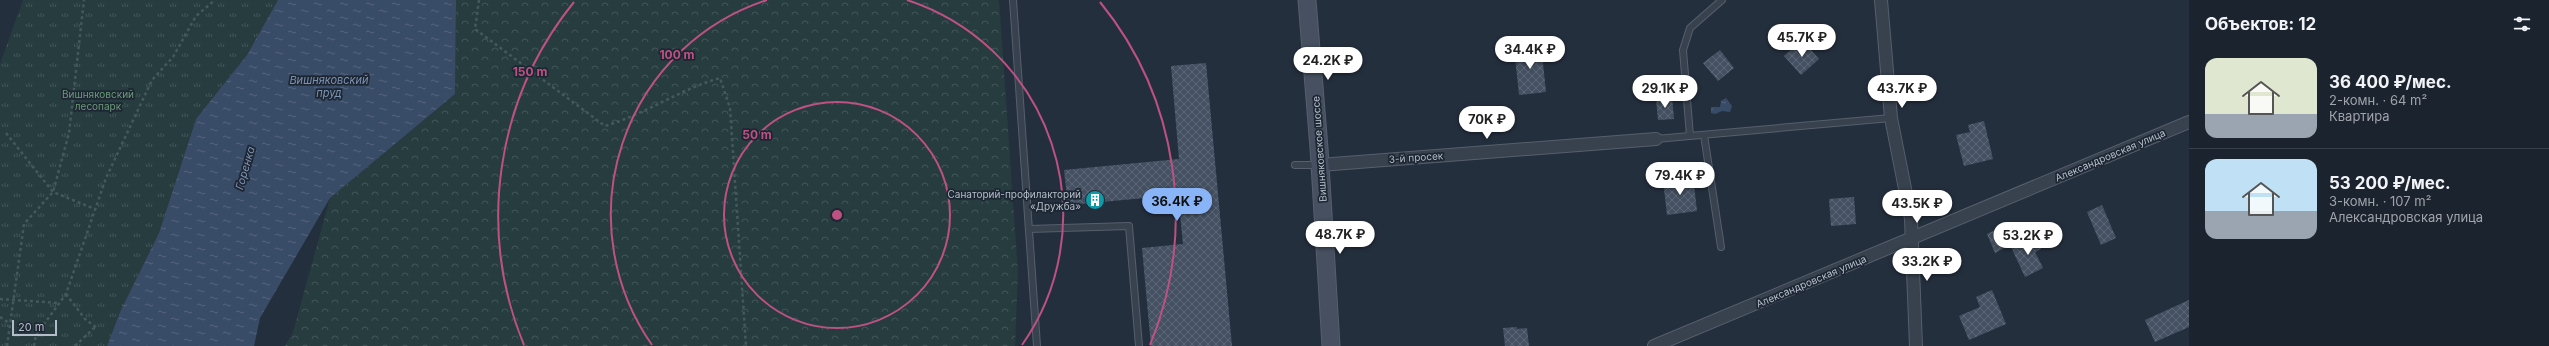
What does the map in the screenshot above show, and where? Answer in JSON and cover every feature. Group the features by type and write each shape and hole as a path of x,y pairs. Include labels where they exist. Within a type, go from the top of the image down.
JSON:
{"street":[{"name":"Вишняковское шоссе","path":"1307,0 1320,165 1330,346"},
{"path":"1881,0 1891,118 1912,219 1916,346"},
{"name":"Александровская улица","path":"1654,346 2189,122"},
{"name":"3-й просек","path":"1320,165 1656,139"}],"lane":[{"path":"1013,0 1037,346"},
{"path":"1690,136 1683,50 1690,28 1722,0"},
{"path":"1656,139 1891,118"},
{"path":"1704,135 1721,247"},
{"path":"1295,165 1320,165"},
{"path":"1029,229 1129,226 1139,346"}],"path":[{"path":"7,346 24,224 52,192 69,133 84,0"},
{"path":"34,346 36,336 66,294 106,178 152,80 173,57 196,16 215,0"},
{"path":"479,0 474,29 606,126 630,118 694,85 720,78 730,108 746,346"},
{"path":"6,133 52,192 95,209"},
{"path":"66,294 85,319 96,327 75,346"},
{"path":"0,299 59,303"},
{"path":"0,317 9,323"}],"green space":[{"name":"Вишняковский лесопарк","path":"23,0 278,0 247,55 196,119 159,233 120,312 107,346 0,346 0,64"},
{"path":"456,0 999,0 1018,273 1015,346 285,346 293,332 330,198 455,94"}],"water":[{"name":"Вишняковский пруд","path":"278,0 456,0 455,94 330,198 260,318 254,346 107,346 120,312 159,233 196,119 247,55"},
{"path":"1726,98 1732,106 1730,112 1722,111 1715,114 1711,113 1711,107 1720,107 1721,101"}],"building":[{"path":"1802,40 1819,59 1801,75 1784,56"},
{"path":"1541,44 1546,92 1519,95 1514,47"},
{"path":"1720,50 1734,68 1718,81 1703,63"},
{"name":"Санаторий-профилакторий «Дружба»","path":"1206,63 1232,346 1151,346 1142,248 1183,244 1178,195 1068,205 1064,170 1179,159 1171,66"},
{"path":"1672,97 1674,119 1658,120 1656,99"},
{"path":"1984,121 1993,159 1964,166 1956,135 1970,132 1968,125"},
{"path":"1693,176 1697,211 1667,215 1663,180"},
{"path":"1854,197 1856,224 1831,226 1829,199"},
{"path":"2102,205 2116,238 2101,245 2087,212"},
{"path":"2009,223 2015,242 1995,253 1987,234"},
{"path":"2035,237 2041,249 2035,252 2043,268 2025,277 2011,247"},
{"path":"1992,290 2006,324 1969,340 1959,316 1980,307 1976,297"},
{"path":"2189,300 2189,327 2155,342 2145,320"},
{"path":"1517,327 1517,329 1527,328 1529,346 1505,346 1503,328"}],"place":[{"name":"Санаторий-профилакторий «Дружба»","path":"1095,200"}],"water label":[{"name":"Горенка","path":"245,168"}]}
